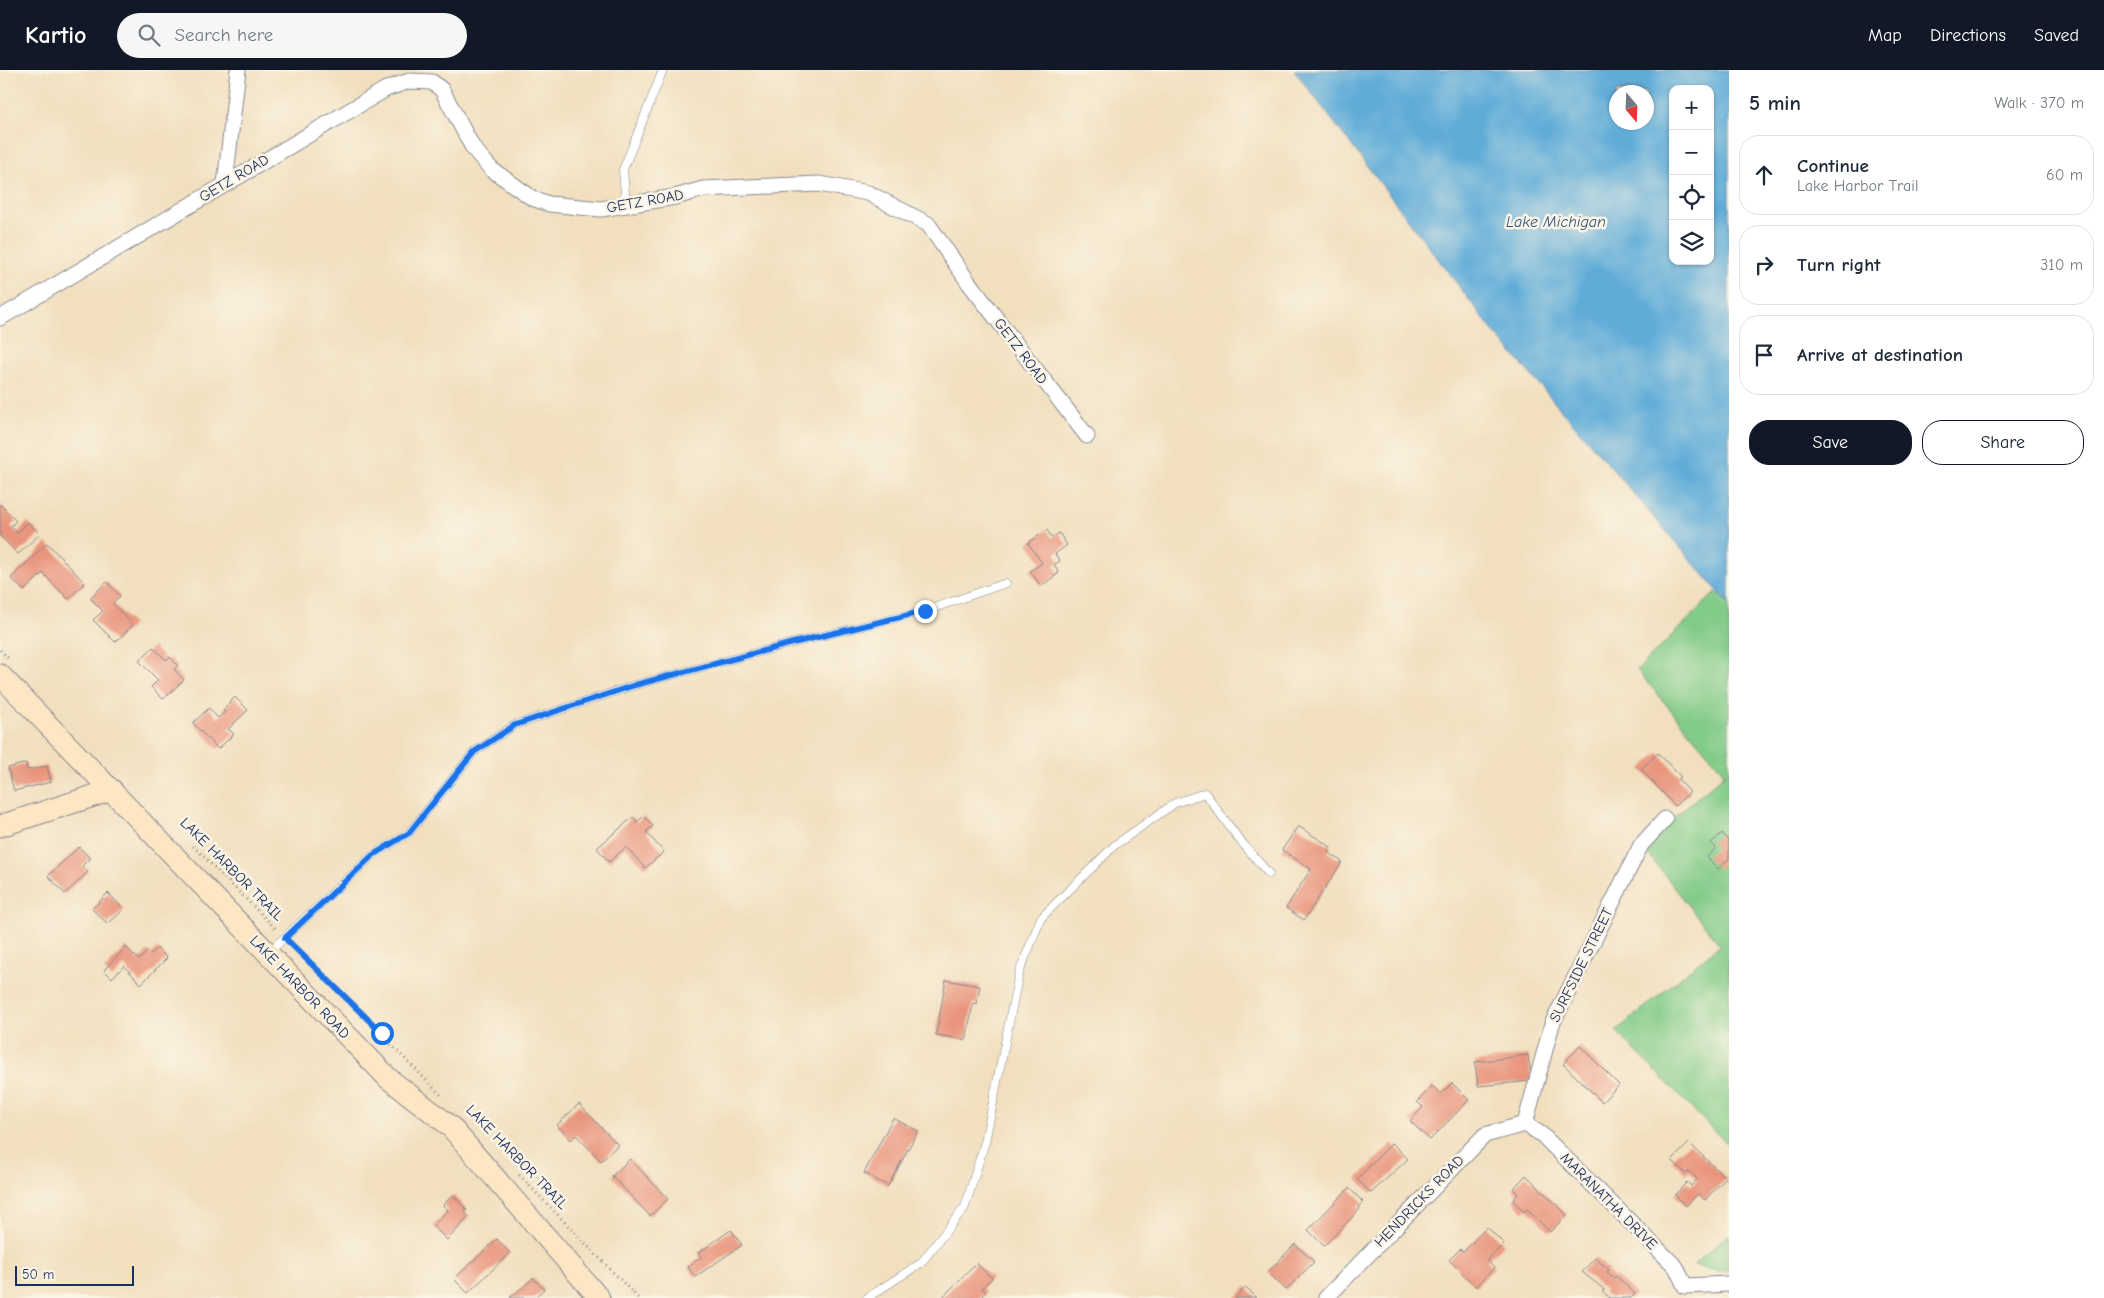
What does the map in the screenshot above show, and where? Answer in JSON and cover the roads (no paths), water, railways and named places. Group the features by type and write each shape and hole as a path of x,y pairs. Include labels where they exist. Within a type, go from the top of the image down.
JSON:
{"street":[{"path":"225,184 238,70"},
{"name":"GETZ ROAD","path":"0,318 386,89 409,81 432,82 442,90 473,148 491,169 532,198 549,204 601,209 675,197 703,189 819,184 868,193 928,224 969,283 1087,436"},
{"name":"LAKE HARBOR ROAD","path":"7,670 112,790 389,1079 450,1126 599,1298"},
{"path":"0,826 112,790"},
{"name":"SURFSIDE STREET","path":"1525,1124 1552,1024 1641,845 1665,819"},
{"name":"MARANATHA DRIVE","path":"1525,1124 1541,1134 1676,1267 1683,1292"},
{"name":"HENDRICKS ROAD","path":"1326,1298 1486,1135 1525,1124"},
{"path":"1683,1292 1729,1284"}],"lane":[{"path":"626,205 623,170 663,70"},
{"path":"268,954 373,855 409,833 474,752 515,725 635,685 793,643 925,611 1006,583"},
{"path":"867,1298 921,1263 965,1207 985,1142 1019,973 1041,918 1116,845 1175,803 1205,792 1238,838 1269,874"}],"water":[{"name":"Lake Michigan","path":"1294,70 1729,70 1729,604 1493,331"}]}
